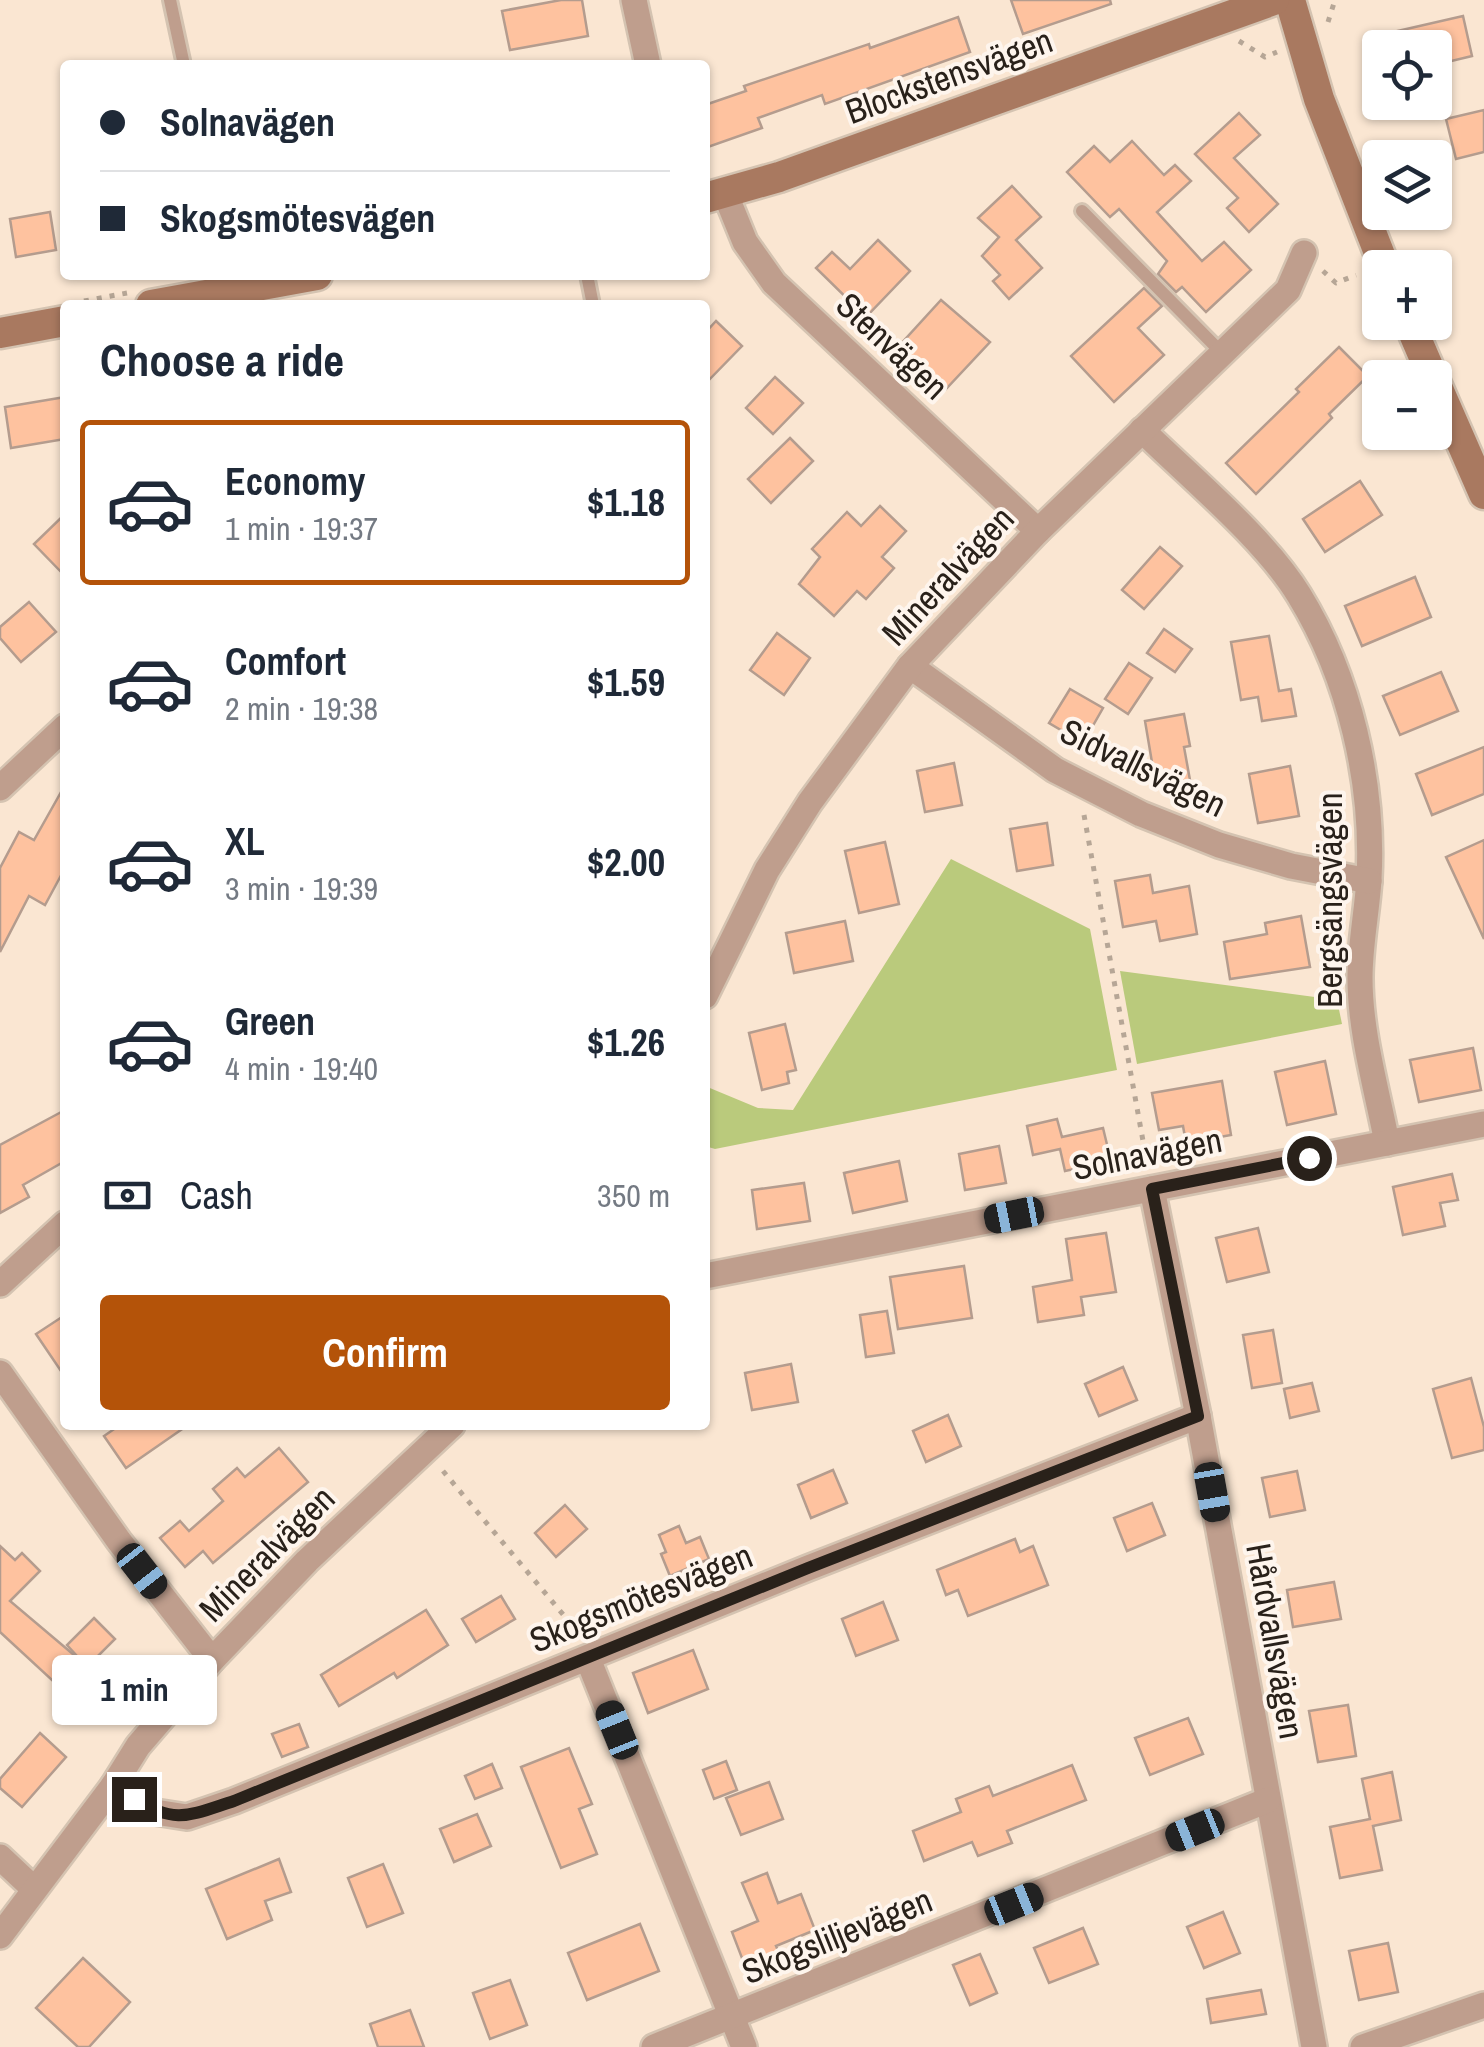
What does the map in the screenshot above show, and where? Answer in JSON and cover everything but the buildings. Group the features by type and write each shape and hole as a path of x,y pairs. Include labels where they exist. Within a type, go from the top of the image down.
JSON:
{"street":[{"path":"634,0 647,60"},
{"name":"Blockstensvägen","path":"715,195 779,177 1274,0"},
{"path":"1290,0 1319,99 1378,250"},
{"name":"Stenvägen","path":"715,195 774,283 1038,530"},
{"name":"Mineralvägen","path":"710,986 768,870 810,802 910,666 1038,530 1288,290 1304,253"},
{"path":"141,299 287,280"},
{"path":"0,333 60,315"},
{"path":"1452,421 1484,494"},
{"name":"Bergsängsvägen","path":"1142,430 1252,537 1298,593 1337,679 1366,778 1369,881 1360,978 1387,1143"},
{"name":"Sidvallsvägen","path":"910,666 1055,770 1141,814 1219,845 1291,866 1369,881"},
{"path":"0,788 60,732"},
{"name":"Solnavägen","path":"710,1275 1484,1124"},
{"name":"Hårdvallsvägen","path":"1152,1189 1198,1416 1314,2047"},
{"path":"0,1284 60,1229"},
{"path":"0,1374 118,1541 212,1660"},
{"name":"Skogsmötesvägen","path":"112,1786 155,1812 187,1817 1198,1416"},
{"name":"Mineralvägen","path":"0,1936 138,1746 212,1660 306,1561 447,1430"},
{"path":"588,1659 744,2047"},
{"name":"Skogsliljevägen","path":"654,2047 1268,1800"},
{"path":"0,1857 32,1888"},
{"path":"1363,2047 1484,2005"}],"lane":[{"path":"170,0 183,60"},
{"path":"1082,210 1222,353"}],"path":[{"path":"1231,15 1240,44 1264,57 1303,43"},
{"path":"1304,253 1336,283 1362,274"},
{"path":"1079,782 1152,1189"},
{"path":"425,1450 566,1618 588,1659"}],"green space":[{"path":"951,859 1090,929 1117,1070 710,1148 710,1088 758,1108 793,1110"},
{"path":"1120,971 1337,1000 1342,1024 1137,1064"}],"route":[{"path":"134,1799 155,1812 187,1817 234,1801 808,1568 1198,1416 1152,1189 1309,1158"}]}
